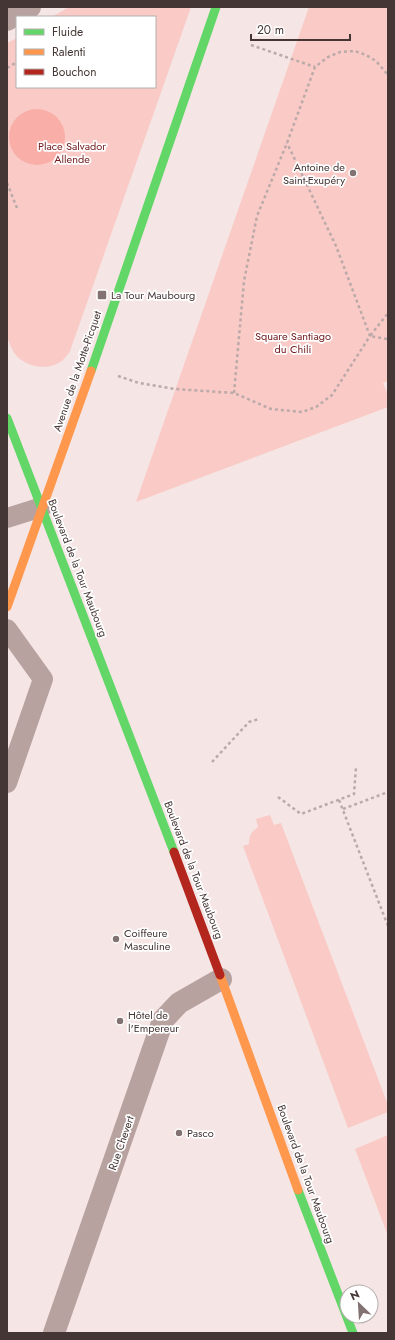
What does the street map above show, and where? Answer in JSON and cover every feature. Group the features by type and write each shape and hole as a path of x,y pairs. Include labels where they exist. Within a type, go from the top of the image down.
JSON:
{"street":[{"path":"7,20 30,7"},
{"name":"Avenue de la Motte-Picquet","path":"7,607 93,365 216,7"},
{"name":"Boulevard de la Tour Maubourg","path":"7,418 203,927 289,1165 353,1333"},
{"name":"Rue Chevert","path":"54,1333 163,1020 179,1003 221,979"}],"lane":[{"path":"7,518 42,507"},
{"path":"7,629 43,679 7,783"}],"path":[{"path":"251,45 315,67"},
{"path":"234,393 244,281 257,216 287,143 315,67 328,57 340,52 355,51 376,61 388,76"},
{"path":"7,68 16,63"},
{"path":"287,143 336,246 370,336"},
{"path":"7,183 17,208"},
{"path":"116,376 138,383 234,393 270,409 302,412 316,407 332,395 370,336 388,313"},
{"path":"370,336 387,339"},
{"path":"212,762 249,722 259,719"},
{"path":"278,797 301,814 340,800 354,794 356,767"},
{"path":"343,809 388,792"},
{"path":"340,800 388,926"}],"green space":[{"name":"Place Salvador Allende","path":"69,7 191,7 70,351 62,361 57,364 41,367 25,362 18,357 12,349 7,337 7,43 16,38 16,88 156,88 156,16 54,16"},
{"name":"Square Santiago du Chili","path":"309,7 388,7 388,381 383,383 388,395 388,407 136,502"},
{"path":"270,815 274,825 281,823 388,1105 388,1112 348,1128 243,846 249,844 251,834 258,827 256,819"},
{"path":"388,1135 388,1236 355,1149"}],"shaded area":[{"path":"37,109 48,111 57,117 63,126 65,137 63,148 57,157 48,163 37,165 26,163 17,157 11,148 9,137 11,126 17,117 26,111"}],"traffic: fast":[{"path":"91,371 216,7"},
{"path":"7,418 174,852"},
{"path":"298,1190 353,1333"}],"traffic: slow":[{"path":"7,607 91,371"},
{"path":"220,975 298,1190"}],"traffic: jam":[{"path":"174,852 220,975"}],"place":[{"name":"Antoine de Saint-Exupéry","path":"353,173"},
{"name":"La Tour Maubourg","path":"102,295"},
{"name":"Coiffeure Masculine","path":"116,939"},
{"name":"Hôtel de l'Empereur","path":"120,1021"},
{"name":"Pasco","path":"179,1133"}]}
